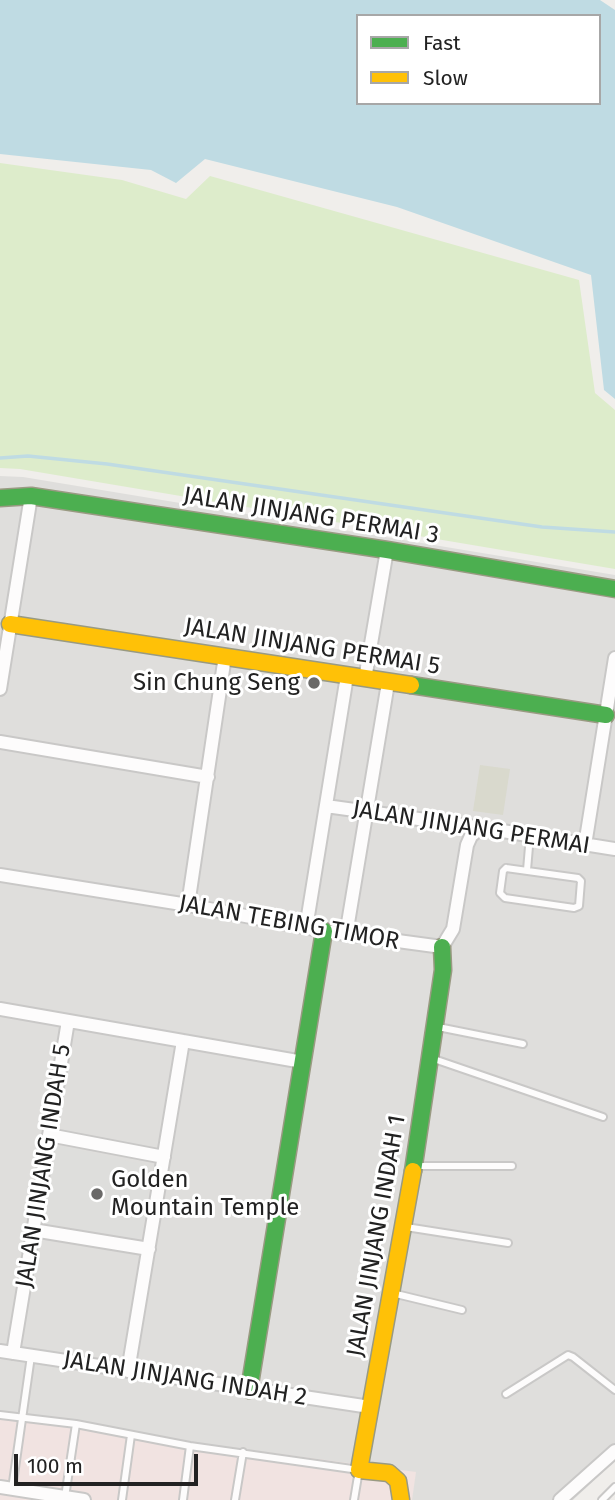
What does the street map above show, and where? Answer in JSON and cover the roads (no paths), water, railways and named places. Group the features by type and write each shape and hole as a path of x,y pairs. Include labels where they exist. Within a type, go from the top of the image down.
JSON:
{"street":[{"name":"JALAN JINJANG PERMAI 3","path":"0,498 31,496 387,550 615,589"},
{"path":"0,689 31,496"},
{"path":"365,679 387,550"},
{"name":"JALAN JINJANG PERMAI 5","path":"10,624 606,715"},
{"path":"188,905 225,656"},
{"path":"584,845 615,658"},
{"path":"306,928 346,676"},
{"path":"346,935 388,683"},
{"path":"0,743 208,777"},
{"name":"JALAN JINJANG PERMAI","path":"326,806 615,849"},
{"path":"442,947 453,929 467,845 477,831 490,829"},
{"name":"JALAN TEBING TIMOR","path":"0,875 188,905 346,935 442,947"},
{"path":"248,1390 324,931"},
{"name":"JALAN JINJANG INDAH 1","path":"359,1470 436,1027 443,970 442,947"},
{"path":"0,1009 303,1062"},
{"name":"JALAN JINJANG INDAH 5","path":"7,1352 33,1230 68,1021"},
{"path":"128,1371 183,1041"},
{"path":"49,1135 164,1157"},
{"path":"33,1230 149,1249"},
{"name":"JALAN JINJANG INDAH 2","path":"7,1352 370,1407"},
{"path":"559,1500 615,1451"},
{"path":"359,1470 389,1473 398,1481 401,1500"},
{"path":"6,1488 84,1500"}],"lane":[{"path":"527,870 530,835"},
{"path":"504,869 527,870 578,878 581,881 579,906 574,908 502,896 504,869"},
{"path":"436,1027 523,1044"},
{"path":"429,1058 603,1117"},
{"path":"414,1165 512,1166"},
{"path":"402,1226 508,1243"},
{"path":"390,1293 462,1310"},
{"path":"6,1488 31,1356"},
{"path":"506,1394 563,1356 573,1357 615,1390"},
{"path":"0,1415 76,1424 190,1446 359,1470 354,1500"},
{"path":"65,1497 76,1424"},
{"path":"122,1500 131,1435"},
{"path":"183,1500 190,1446"},
{"path":"235,1500 243,1452"},
{"path":"602,1500 615,1487"}],"water":[{"path":"0,0 600,0 615,10 615,399 604,390 591,275 397,207 205,159 176,183 151,170 0,154"}],"waterway":[{"path":"0,458 28,456 107,464 542,527 615,532"}],"place":[{"name":"Sin Chung Seng","path":"314,683"},
{"name":"Golden Mountain Temple","path":"97,1194"}]}
